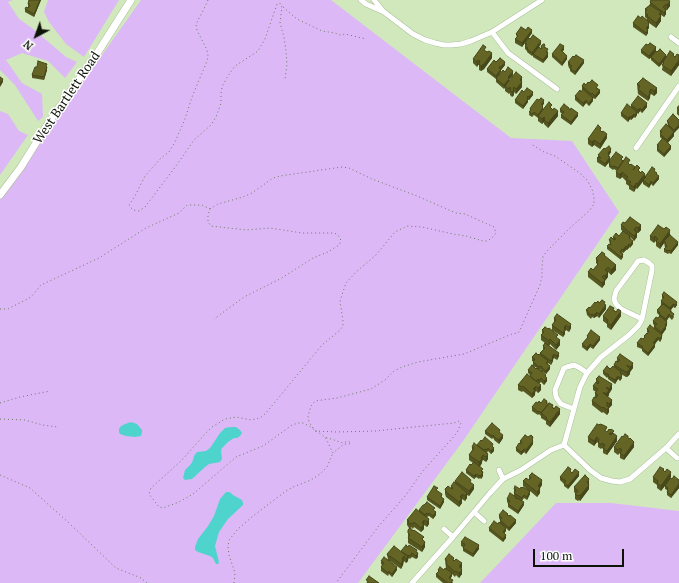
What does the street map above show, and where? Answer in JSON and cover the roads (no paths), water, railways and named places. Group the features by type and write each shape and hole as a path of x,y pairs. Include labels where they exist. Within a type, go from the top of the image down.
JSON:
{"street":[{"name":"West Bartlett Road","path":"0,195 21,167 49,122 98,52 131,0"},
{"path":"361,0 366,4 384,12"},
{"path":"374,0 384,12 413,34 425,40 444,45 461,44 492,32 542,0"},
{"path":"492,32 508,53 557,90"},
{"path":"670,36 679,43"},
{"path":"636,148 679,86"},
{"path":"564,445 580,386 586,373 600,357 640,325 642,319 652,270 652,266 644,260 638,261 614,296 614,301 621,309 642,319"},
{"path":"574,409 561,404 555,390 564,368 567,366 574,365 586,373"},
{"path":"564,445 590,470 601,478 620,482 630,479 666,448 679,434"},
{"path":"412,583 503,479 521,470 551,450 564,445"},
{"path":"666,448 677,458"},
{"path":"500,470 503,479"},
{"path":"474,512 484,521"},
{"path":"444,529 453,537"}],"water":[{"path":"131,422 137,424 142,430 141,436 135,437 120,434 119,429 121,426"},
{"path":"236,427 242,433 222,448 222,459 220,462 209,464 192,479 185,480 183,478 185,470 191,464 197,452 206,451 225,428"},
{"path":"226,492 231,493 242,500 243,505 228,519 219,532 215,546 219,562 216,564 213,558 198,552 195,550 195,547 198,539 214,516 220,499"}]}
